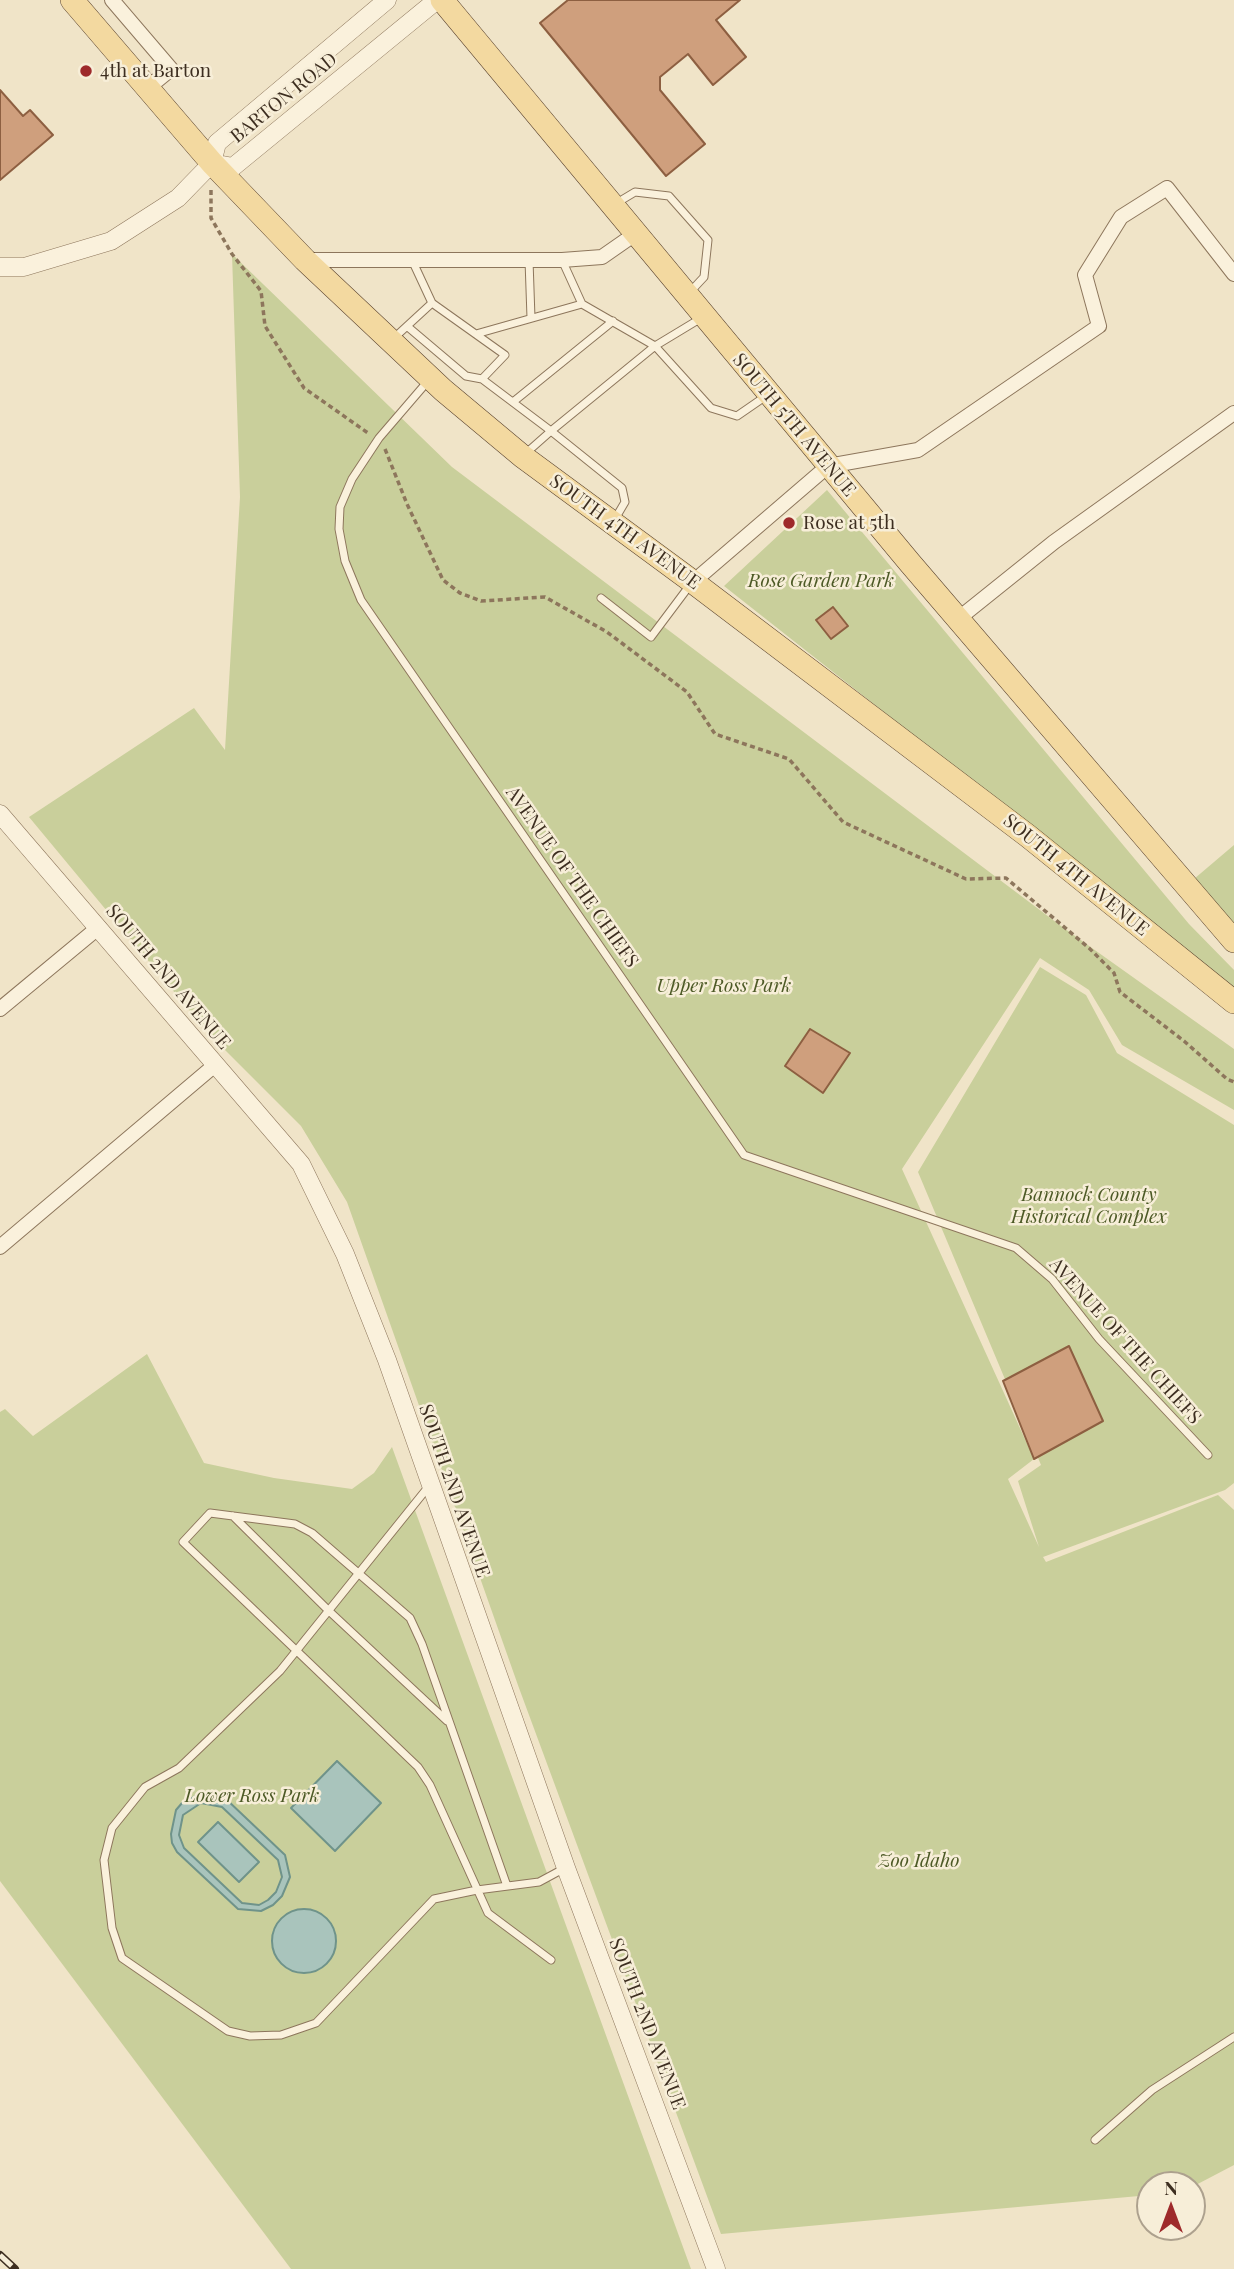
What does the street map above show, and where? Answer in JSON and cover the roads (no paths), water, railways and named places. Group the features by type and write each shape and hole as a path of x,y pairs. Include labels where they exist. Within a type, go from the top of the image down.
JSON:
{"main road":[{"name":"SOUTH 4TH AVENUE","path":"72,0 212,163 305,260 399,334 431,378 523,456 1028,836 1234,1002"},
{"name":"SOUTH 5TH AVENUE","path":"440,0 828,466 1234,941"}],"street":[{"path":"112,0 171,69 149,87"},
{"name":"BARTON ROAD","path":"387,0 217,143 212,163 233,167 440,0"},
{"path":"0,267 24,267 111,241 178,198 212,163"},
{"path":"693,582 828,466 918,450 1099,327 1085,275 1121,217 1167,188 1234,274"},
{"path":"305,260 562,260 602,257 635,234"},
{"path":"958,619 1054,542 1234,413"},
{"name":"SOUTH 2ND AVENUE","path":"0,814 301,1164 345,1254 387,1360 566,1868 716,2269"},
{"path":"0,1009 99,927"},
{"path":"0,1247 215,1065"}],"lane":[{"path":"611,206 635,192 669,197 708,240 704,277 686,296"},
{"path":"412,260 432,303 505,355 482,379"},
{"path":"529,260 531,318"},
{"path":"562,260 582,304 655,346 711,408 737,416 769,394"},
{"path":"432,303 399,334 466,376 482,379 622,488 625,502 613,523"},
{"path":"475,334 582,304"},
{"path":"523,456 655,346 704,317"},
{"path":"513,402 613,321"},
{"name":"AVENUE OF THE CHIEFS","path":"431,378 379,438 352,480 340,507 338,529 345,561 361,600 744,1154 1016,1248 1052,1279 1099,1339 1208,1455"},
{"path":"601,598 651,637 693,582"},
{"path":"430,1485 280,1671 179,1768 145,1787 112,1828 104,1860 112,1928 122,1958 228,2031 250,2036 281,2035 316,2023 434,1899 538,1882 566,1868"},
{"path":"507,1886 422,1644 410,1618 312,1533 295,1524 209,1513 183,1542 418,1767 430,1786 488,1913 551,1960"},
{"path":"232,1516 450,1723"},
{"path":"1096,2140 1152,2090 1234,2037"}],"water":[{"path":"337,1761 381,1803 335,1851 291,1808"},
{"path":"200,1794 226,1799 285,1855 290,1877 282,1896 273,1905 261,1911 238,1909 177,1852 171,1834 176,1810 182,1803","holes":["201,1803 222,1807 278,1860 282,1877 276,1892 259,1905 242,1903 184,1848 179,1835 183,1815"]},
{"path":"218,1822 259,1862 239,1882 198,1842"},
{"path":"298,1909 310,1909 327,1918 334,1929 334,1953 327,1964 310,1973 298,1973 286,1968 277,1959 272,1947 272,1935 277,1923 286,1914"}],"railway":[{"path":"0,2255 15,2269"}],"place":[{"name":"4th at Barton","path":"86,71"},
{"name":"Rose at 5th","path":"789,523"}],"park label":[{"name":"Rose Garden Park","path":"821,581"},
{"name":"Upper Ross Park","path":"724,986"},
{"name":"Bannock County Historical Complex","path":"1089,1206"},
{"name":"Lower Ross Park","path":"252,1796"},
{"name":"Zoo Idaho","path":"919,1861"}]}
